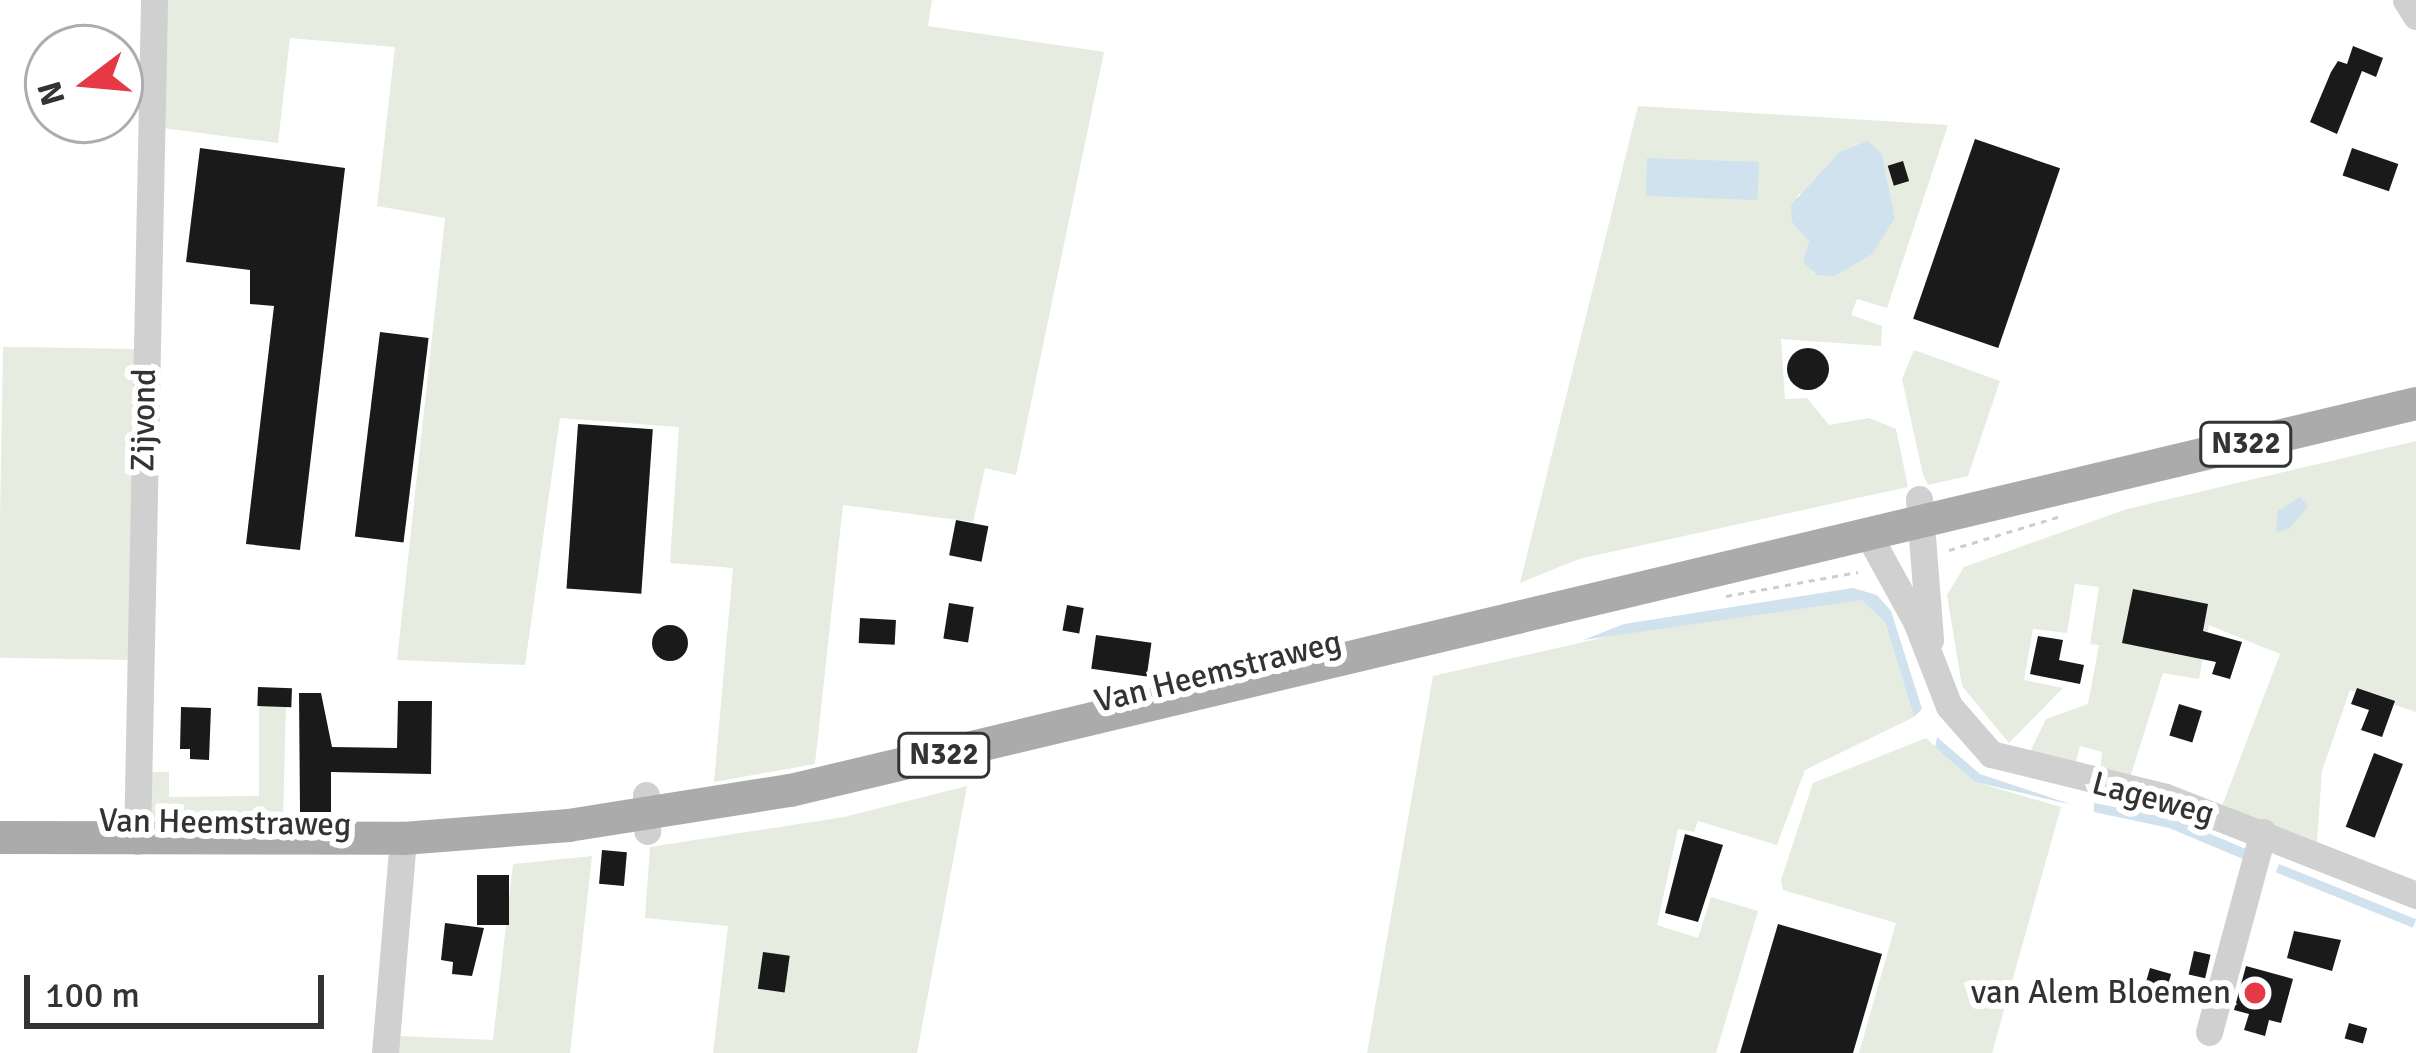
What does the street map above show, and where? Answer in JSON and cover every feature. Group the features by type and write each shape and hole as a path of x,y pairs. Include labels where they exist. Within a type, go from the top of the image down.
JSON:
{"main road":[{"name":"Van Heemstraweg","path":"0,837 137,841 403,838 646,814 897,766 1869,536 1921,511 2416,404"}],"street":[{"name":"Zijvond","path":"137,841 154,0"},
{"path":"2406,0 2416,16"},
{"name":"Lageweg","path":"1921,511 1932,663"},
{"name":"Lageweg","path":"1869,536 1968,734 2008,764 2166,796 2416,895"},
{"path":"2209,1032 2264,832"},
{"path":"385,1053 403,838"}],"shaded area":[{"path":"164,0 932,0 928,26 1104,52 1016,475 985,468 973,522 843,505 815,764 714,782 733,568 670,563 679,427 560,418 525,665 397,660 445,218 377,206 395,47 290,38 278,143 163,128"},
{"path":"1638,106 1948,125 1887,308 1857,299 1851,315 1882,326 1881,346 1781,339 1785,399 1807,398 1829,425 1869,418 1896,429 1908,487 1579,559 1520,583","holes":["1882,155 1895,218 1813,273 1808,236 1792,222 1798,195"]},
{"path":"3,347 137,349 132,660 0,658"},
{"path":"1914,350 2000,381 1968,476 1928,485 1923,475 1902,379"},
{"path":"2416,441 2416,712 2350,690 2322,771 2317,842 2222,806 2280,654 2209,625 2199,679 2163,673 2128,784 2100,771 2102,752 2080,746 2076,762 2027,758 2046,719 2088,704 2099,645 2090,644 2099,587 2075,584 2067,633 2033,629 2024,680 2063,688 2009,743 1962,686 1947,595 1964,567 2127,509"},
{"path":"1850,597 1870,603 1885,622 1914,717 1805,770 1777,845 1698,821 1694,832 1678,829 1657,925 1698,938 1711,897 1758,911 1716,1053 1367,1053 1433,676 1615,635"},
{"path":"259,705 286,705 283,821 151,821 151,772 169,772 169,797 259,796"},
{"path":"1926,738 1975,782 2061,807 1992,1053 1859,1053 1896,923 1783,890 1781,880 1813,783"},
{"path":"967,786 917,1053 713,1053 728,926 645,918 650,847 844,817"},
{"path":"592,856 570,1053 396,1053 397,1036 493,1040 513,864"}],"water":[{"path":"1868,141 1882,154 1895,218 1872,254 1835,276 1817,275 1803,262 1809,241 1792,222 1791,205 1840,152"},
{"path":"1647,158 1759,162 1758,200 1646,196"},
{"path":"2300,497 2308,506 2289,529 2276,532 2278,511"},
{"path":"1853,588 1877,595 1891,611 1922,709 1914,717 1885,622 1862,600 1583,640 1624,624"},
{"path":"1937,737 1980,774 2073,805 1975,782 1935,747"},
{"path":"2094,803 2175,819 2246,849 2243,859 2169,828 2094,812"},
{"path":"2279,864 2416,919 2413,928 2276,872"}],"building":[{"path":"2353,46 2383,58 2376,77 2362,71 2337,134 2310,122 2331,72 2338,61 2347,64"},
{"path":"1975,139 2060,168 1998,348 1913,319"},
{"path":"200,148 345,168 300,550 246,544 274,306 250,304 250,270 186,262"},
{"path":"2352,148 2398,164 2389,191 2343,175"},
{"path":"1903,161 1909,181 1894,186 1888,166"},
{"path":"380,332 429,338 404,542 355,536"},
{"path":"1808,348 1823,354 1829,369 1823,384 1808,390 1793,384 1787,369 1793,354"},
{"path":"578,424 653,429 641,594 566,589"},
{"path":"956,520 988,526 982,562 949,555"},
{"path":"2133,589 2208,604 2203,631 2242,642 2230,679 2212,674 2216,662 2122,643"},
{"path":"949,603 974,607 968,642 943,639"},
{"path":"1067,605 1084,608 1079,634 1062,631"},
{"path":"860,618 896,620 895,645 859,643"},
{"path":"670,625 683,630 688,643 683,656 670,661 657,656 652,643 657,630"},
{"path":"1096,635 1151,643 1147,676 1091,669"},
{"path":"2038,636 2063,640 2059,660 2084,665 2080,684 2030,674"},
{"path":"258,687 292,688 291,707 257,706"},
{"path":"2357,688 2395,701 2382,737 2361,730 2369,710 2351,704"},
{"path":"299,693 321,693 332,747 397,748 398,701 432,701 431,774 331,772 331,812 300,812"},
{"path":"2179,704 2202,711 2192,743 2169,736"},
{"path":"181,707 211,708 209,760 190,759 190,749 180,749"},
{"path":"2374,753 2403,764 2375,838 2346,827"},
{"path":"1685,834 1723,845 1698,922 1665,913"},
{"path":"602,850 627,852 624,886 599,884"},
{"path":"477,875 509,875 509,925 477,925"},
{"path":"445,923 484,928 472,976 452,974 453,962 441,960"},
{"path":"1778,924 1882,954 1853,1053 1740,1053"},
{"path":"2294,931 2341,940 2332,971 2287,958"},
{"path":"2194,951 2211,955 2205,978 2189,974"},
{"path":"763,952 790,956 785,992 758,989"},
{"path":"2246,966 2293,979 2281,1023 2269,1020 2265,1036 2244,1030 2249,1014 2234,1010"},
{"path":"2150,968 2171,974 2166,992 2145,986"},
{"path":"2349,1023 2367,1028 2363,1044 2345,1038"}],"place":[{"name":"van Alem Bloemen","path":"2255,993"}]}
